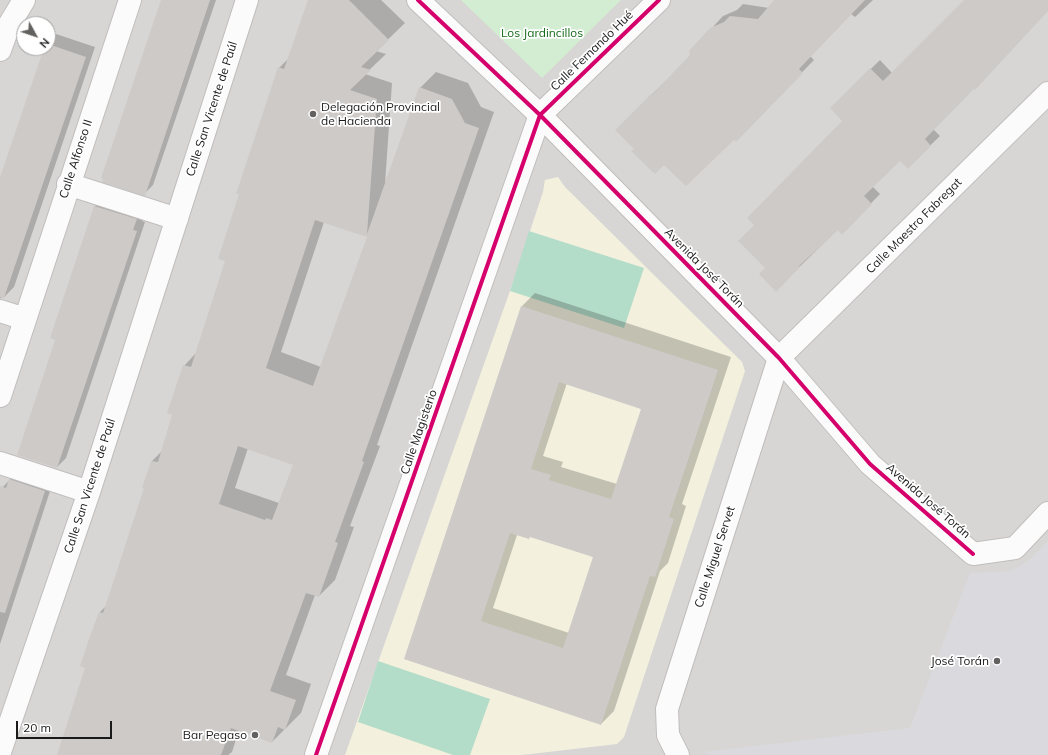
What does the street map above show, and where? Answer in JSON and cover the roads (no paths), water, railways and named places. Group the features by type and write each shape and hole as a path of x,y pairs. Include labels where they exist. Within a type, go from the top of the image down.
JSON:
{"street":[{"path":"0,50 8,25 24,0"},
{"name":"Calle Alfonso II","path":"0,396 68,184 130,0"},
{"name":"Calle San Vicente de Paúl","path":"0,752 90,492 247,0"},
{"name":"Avenida José Torán","path":"418,0 540,116 779,358 870,464 973,554 1015,548 1048,513"},
{"name":"Calle Fernando Hué","path":"540,116 659,0"},
{"name":"Calle Maestro Fabregat","path":"779,358 1048,94"},
{"name":"Calle Magisterio","path":"316,755 540,116"},
{"path":"68,184 177,219"},
{"path":"0,311 25,319"},
{"name":"Calle Miguel Servet","path":"678,755 668,735 667,709 779,358"},
{"path":"0,463 90,492"}],"place":[{"name":"Delegación Provincial de Hacienda","path":"313,114"},
{"name":"José Torán","path":"997,661"},
{"name":"Bar Pegaso","path":"255,735"}],"park label":[{"name":"Los Jardincillos","path":"542,33"}]}
